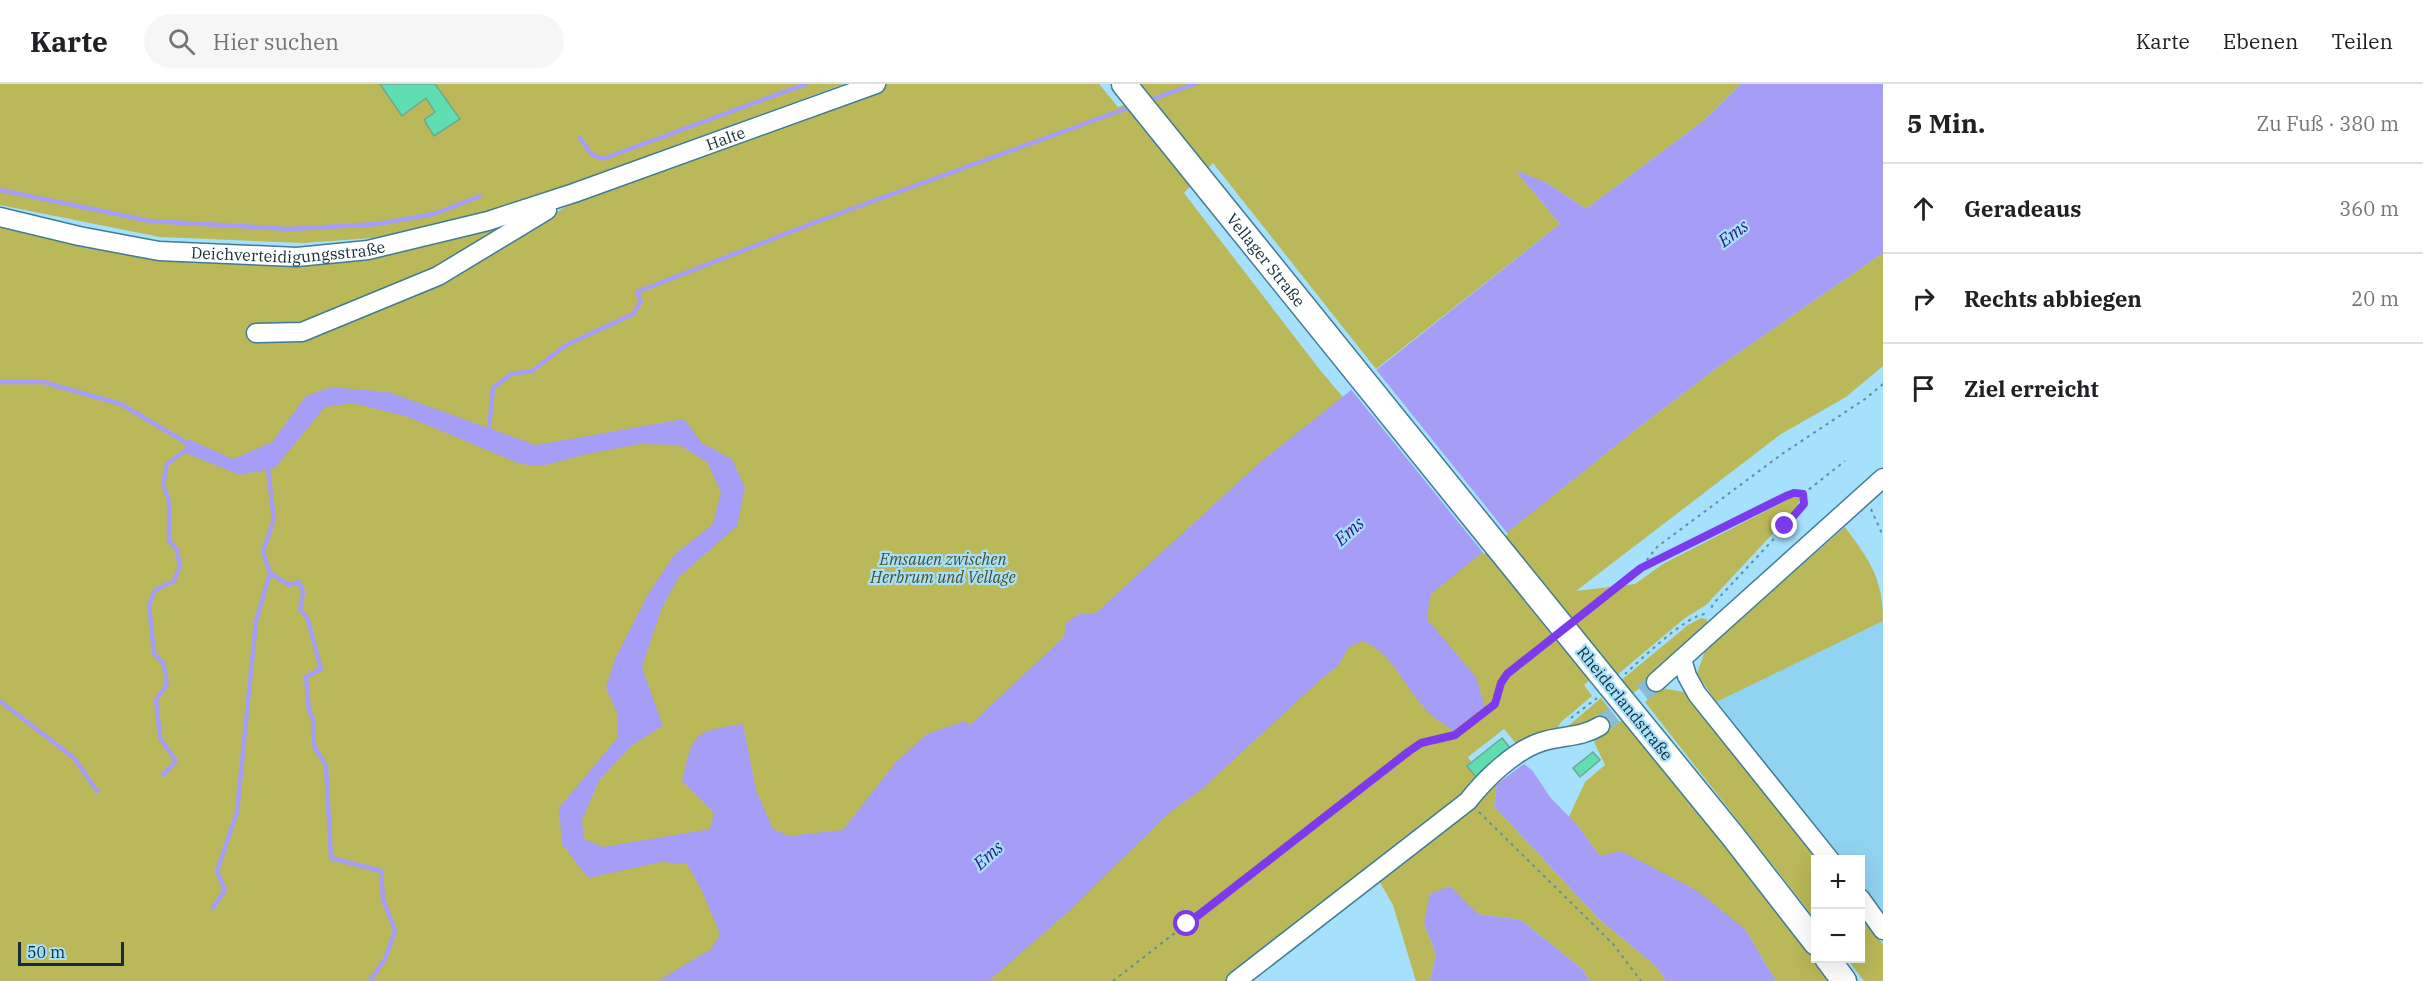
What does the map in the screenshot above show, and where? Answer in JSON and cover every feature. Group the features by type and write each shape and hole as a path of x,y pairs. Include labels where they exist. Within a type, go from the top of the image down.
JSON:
{"main road":[{"name":"Vellager Straße","path":"1124,84 1409,437"},
{"name":"Rheiderlandstraße","path":"1409,437 1613,682 1811,939"},
{"path":"1831,963 1844,981"}],"street":[{"name":"Halte","path":"574,193 876,84"},
{"name":"Deichverteidigungsstraße","path":"0,217 79,236 159,250 297,257 368,250 488,221 574,193"},
{"path":"256,333 302,332 438,276 574,193"},
{"path":"1656,681 1682,659 1714,620 1883,478"},
{"path":"1682,659 1697,694 1826,855"},
{"path":"1236,981 1468,801 1483,782 1525,749 1542,742 1588,733 1600,726"},
{"path":"1865,905 1883,930"}],"path":[{"path":"1641,568 1657,547 1666,540 1782,454 1883,384"},
{"path":"1578,618 1641,568 1786,496 1794,493 1803,494 1845,461"},
{"path":"1561,738 1564,724 1687,622 1698,614 1714,620 1713,604 1800,511 1804,504 1803,494"},
{"path":"1864,494 1883,536"},
{"path":"1113,981 1408,752 1421,743 1455,735 1495,704 1501,683 1507,674 1552,639"},
{"path":"1468,801 1613,944 1641,981"}],"shaded area":[{"path":"1883,621 1883,945 1865,917 1865,855 1817,855 1701,709"}],"green space":[{"path":"0,84 844,84 597,175 546,197 399,236 303,243 160,237 0,205"},
{"name":"Emsauen zwischen Herbrum und Vellage","path":"884,84 1099,84 1118,107 1150,96 1141,84 1741,84 1707,118 1586,209 1547,183 1516,171 1560,224 1376,369 1213,163 1184,193 1320,370 1477,556 1718,367 1883,253 1883,366 1846,397 1781,434 1576,591 1635,584 1663,564 1791,498 1800,498 1797,508 1706,605 1685,618 1617,675 1608,665 1584,685 1592,696 1561,722 1554,734 1518,746 1504,729 1468,757 1483,781 1497,784 1494,806 1599,919 1657,967 1666,981 1591,981 1581,968 1521,920 1478,914 1424,923 1436,955 1430,981 1416,981 1393,905 1375,874 1236,981 0,981 0,221 289,260 561,201 483,258 596,188"},
{"path":"1845,527 1868,560 1878,581 1883,621 1716,702 1697,673 1705,651"},
{"path":"1701,618 1706,619 1708,624 1704,635 1630,696 1619,682 1688,625"},
{"path":"1661,688 1690,693 1817,855 1811,855 1811,914 1645,702"},
{"path":"1601,698 1611,711 1587,731 1565,730 1567,727"},
{"path":"1625,718 1811,952 1811,963 1820,963 1834,981 1776,981 1745,929 1600,856 1578,826 1568,819 1585,782 1605,765 1594,742"},
{"path":"1865,917 1883,945 1883,981 1864,981 1850,963 1865,963"}],"water":[{"name":"Ems","path":"1741,84 1883,84 1883,253 1718,367 1634,431 1432,593 1427,619 1476,677 1485,706 1453,731 1430,714 1391,664 1374,647 1363,641 1349,647 1338,666 1201,790 1170,812 1069,911 989,981 658,981 711,949 720,934 702,891 687,864 661,862 588,878 562,844 559,808 618,737 618,715 606,688 614,661 647,596 674,555 713,524 721,492 707,462 679,445 640,444 587,454 542,466 520,464 408,417 353,403 325,407 275,468 240,475 183,452 188,439 233,459 272,442 306,396 331,387 389,392 536,445 684,419 702,443 732,459 745,488 737,526 679,577 661,610 642,667 663,726 631,746 599,781 582,820 584,839 603,847 710,829 714,813 682,781 690,752 693,743 705,732 743,724 756,790 773,829 789,836 843,830 896,762 927,734 964,721 970,725 1064,637 1066,623 1079,614 1096,613 1258,464 1560,224 1515,170 1547,183 1586,209 1707,118"},
{"path":"1524,764 1532,770 1550,797 1578,826 1600,856 1621,851 1696,890 1745,929 1776,981 1666,981 1657,967 1599,919 1494,806 1497,784"},
{"path":"1450,886 1478,914 1521,920 1581,968 1591,981 1430,981 1436,955 1424,923 1430,894"}],"pier":[{"path":"1374,367 1508,534 1484,554 1349,387"}],"building":[{"path":"380,84 435,84 460,119 434,136 424,120 435,112 426,98 402,116"},
{"path":"1502,738 1515,754 1480,782 1467,766"},
{"path":"1593,752 1600,760 1580,777 1573,768"}],"waterway":[{"path":"580,138 593,155 605,158 806,84"},
{"path":"1147,101 1195,84"},
{"path":"489,429 493,388 511,374 532,371 566,345 633,314 641,302 637,292 816,222 1133,106"},
{"path":"0,190 150,221 290,229 377,224 434,214 480,196"},
{"path":"0,382 43,382 121,404 190,445"},
{"path":"163,775 176,761 160,738 156,700 167,684 164,665 154,653 149,605 155,590 174,581 180,566 177,550 169,540 169,501 163,484 167,464 183,452"},
{"path":"213,908 225,890 217,871 237,812 256,621 270,573 263,552 274,519 268,469"},
{"path":"270,573 289,585 299,582 303,592 300,610 307,617 321,669 306,677 309,711 313,719 314,746 326,766 331,858 381,871 383,899 395,931 385,959 370,981"},
{"path":"0,701 74,758 97,791"}],"tunnel":[{"path":"1600,726 1656,682"}],"route":[{"path":"1187,924 1408,752 1421,743 1455,735 1495,704 1500,694 1501,683 1507,674 1641,568 1786,496 1794,493 1803,494 1804,504 1785,526"}]}
